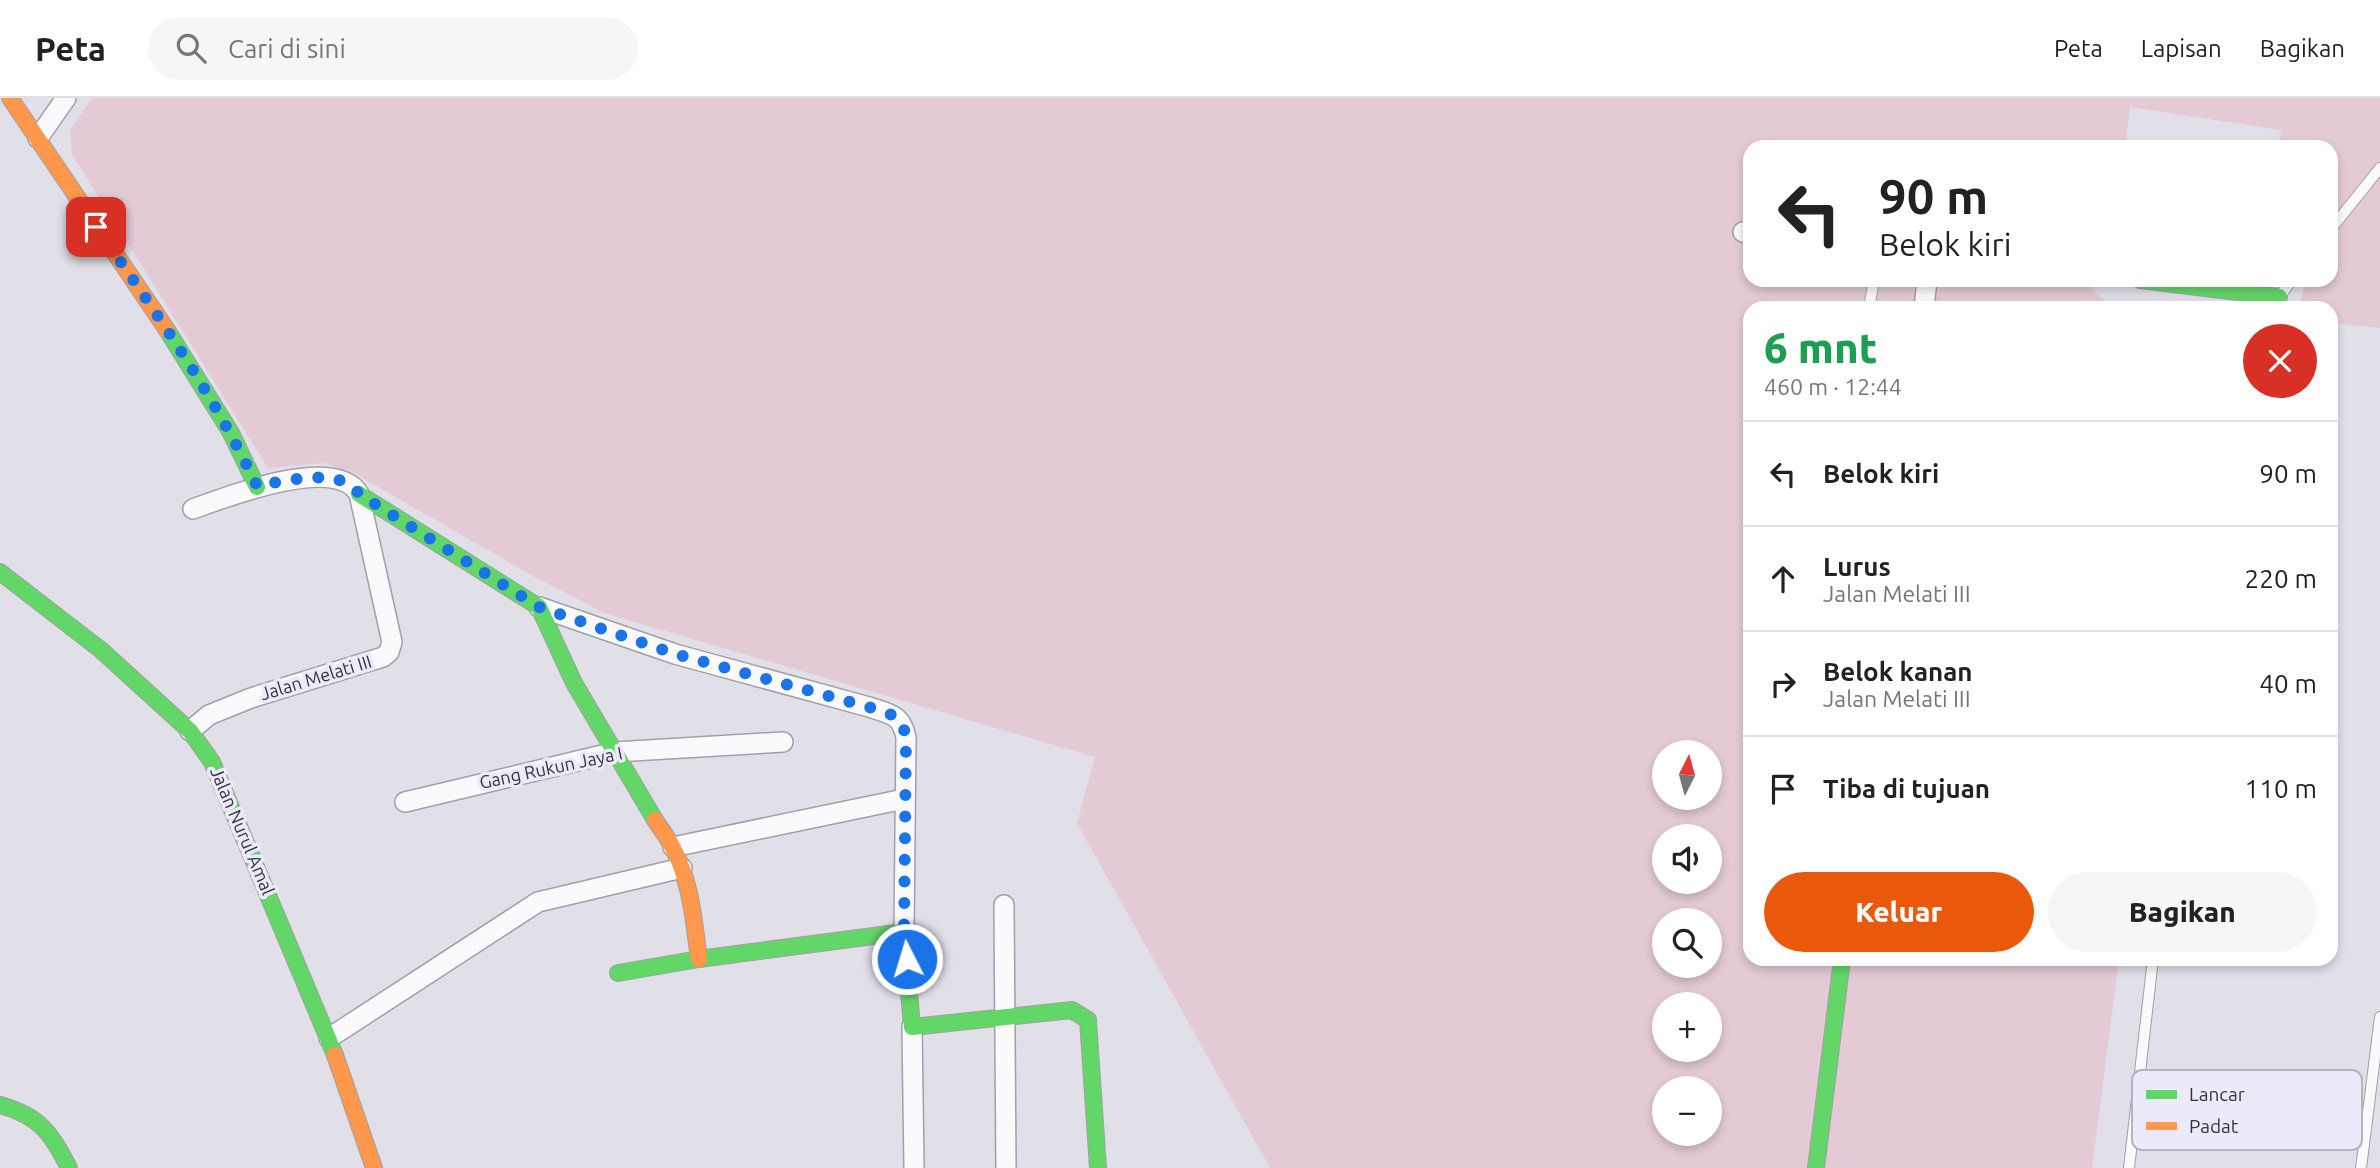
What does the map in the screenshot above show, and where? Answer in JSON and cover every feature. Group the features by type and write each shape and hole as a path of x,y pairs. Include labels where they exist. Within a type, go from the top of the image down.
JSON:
{"street":[{"path":"10,98 181,351 231,433 257,486"},
{"path":"38,138 66,98"},
{"path":"2184,287 2271,301"},
{"path":"193,509 257,486 312,478 351,485 359,494 539,607 675,654 892,715 902,723 906,737 904,932 912,1027 914,1168"},
{"name":"Jalan Melati III","path":"190,731 209,715 383,657 389,652 392,642 390,629 359,494"},
{"name":"Jalan Nurul Amal","path":"0,572 87,637 190,731 212,762 328,1038 374,1168"},
{"path":"539,607 574,683 673,847 682,868 692,908 699,959"},
{"name":"Gang Rukun Jaya I","path":"405,802 615,752 783,742"},
{"path":"673,847 904,799"},
{"path":"328,1038 538,902 682,868"},
{"path":"1004,905 1006,1168"},
{"path":"618,973 699,959 904,932"},
{"path":"1815,1168 1841,966"},
{"path":"912,1027 1046,1011 1072,1010 1088,1020 1098,1168"},
{"path":"0,1105 38,1120 54,1137 69,1168"}],"lane":[{"path":"2338,220 2380,168"},
{"path":"2140,1070 2152,966"},
{"path":"2361,1168 2380,1017"},
{"path":"2129,1168 2132,1142"}],"shaded area":[{"path":"92,98 2380,98 2380,328 2338,324 2338,301 2301,301 2303,287 2338,287 2338,140 2280,140 2281,130 2130,107 2126,140 1743,140 1743,287 2090,287 2105,301 1743,301 1743,966 2118,966 2092,1168 1270,1168 1077,823 1095,757 604,613 533,576 352,472 324,463 268,468 72,154 70,130"}],"traffic: fast":[{"path":"2197,287 2279,297"},
{"path":"167,330 231,433 257,487"},
{"path":"359,494 539,607 574,683 655,820"},
{"path":"0,572 101,650 190,731 212,762 335,1055"},
{"path":"618,973 699,959 904,932 912,1027 1072,1010 1088,1020 1098,1168"},
{"path":"1816,1168 1841,966"},
{"path":"0,1105 25,1114 42,1127 50,1135 69,1168"}],"traffic: slow":[{"path":"10,98 167,330"},
{"path":"655,820 671,844 684,874 699,959"},
{"path":"335,1055 374,1168"}],"route":[{"path":"96,227 181,351 231,433 257,486 312,478 345,482 359,494 539,607 675,654 869,707 898,718 906,737 904,932 907,959"}]}
